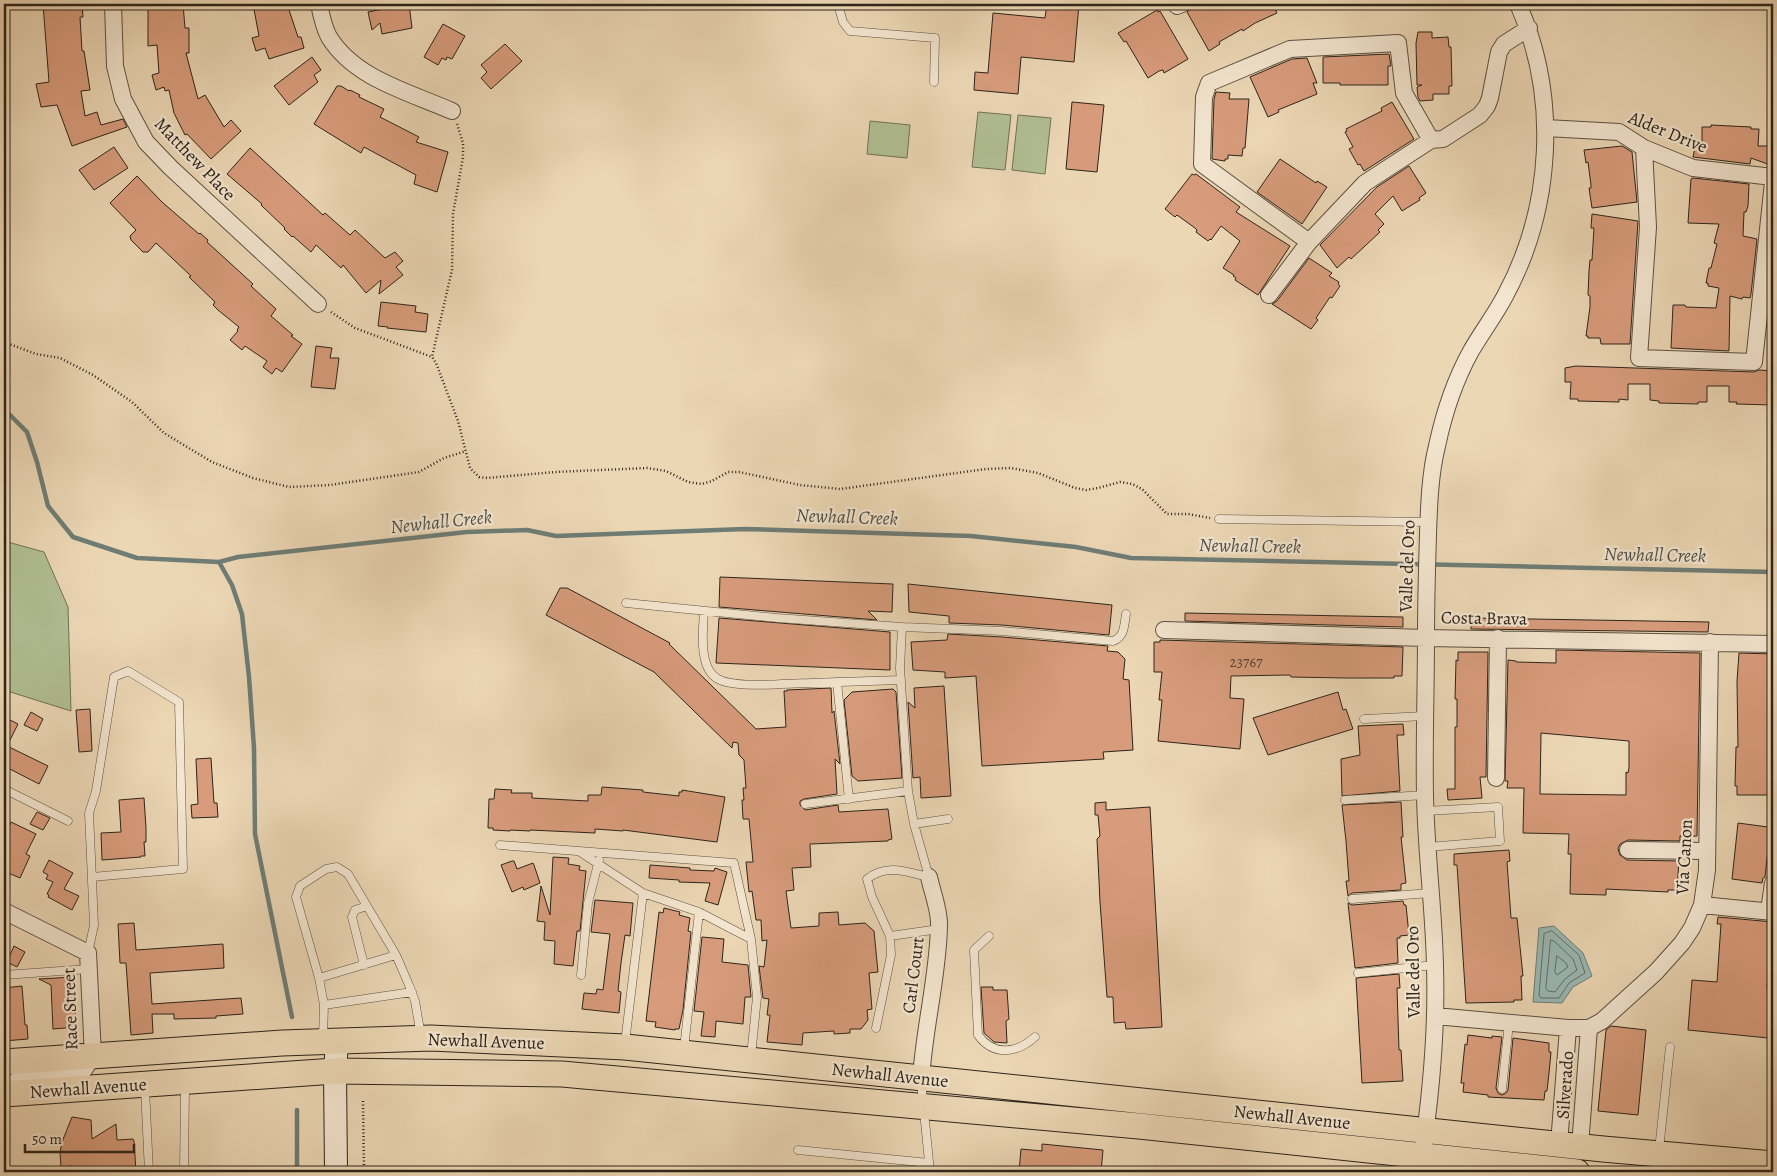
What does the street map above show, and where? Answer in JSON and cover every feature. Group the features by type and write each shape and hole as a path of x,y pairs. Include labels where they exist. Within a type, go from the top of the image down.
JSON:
{"main road":[{"name":"Newhall Avenue","path":"4,1062 282,1043 421,1039 625,1047 921,1079 1205,1120 1422,1156 1577,1172"},
{"name":"Newhall Avenue","path":"4,1094 335,1071 562,1074 923,1105 1426,1130 1773,1164"}],"street":[{"name":"Matthew Place","path":"113,4 115,66 121,90 131,116 146,142 185,182 318,304"},
{"path":"319,4 328,36 344,57 367,75 452,111"},
{"name":"Valle del Oro","path":"1422,1156 1436,1016 1435,965 1425,803 1426,608 1430,485 1436,448 1454,389 1470,352 1505,297 1523,259 1536,216 1543,180 1546,128 1540,74 1529,28 1518,4"},
{"path":"1269,295 1308,242 1366,183 1431,140 1443,139 1480,115 1490,98 1499,52 1504,44 1529,28"},
{"path":"1308,242 1202,164 1204,97 1209,83 1290,49 1398,43 1404,93 1431,140"},
{"name":"Alder Drive","path":"1546,128 1619,132 1644,148 1693,168 1773,177"},
{"path":"1644,148 1648,227 1639,358 1754,362 1773,182"},
{"name":"Costa Brava","path":"1164,630 1426,638 1773,644"},
{"path":"1496,778 1498,638"},
{"name":"Via Canon","path":"1589,1028 1602,1021 1649,978 1682,944 1692,928 1702,905 1707,870 1710,642"},
{"path":"1628,850 1706,851"},
{"name":"Carl Court","path":"921,1079 922,1051 932,994 940,924 929,877"},
{"path":"1702,905 1771,911 1773,883"},
{"name":"Race Street","path":"4,911 88,953 93,1056 79,1074 32,1077 17,1080 4,1090"},
{"path":"1436,1016 1568,1028 1589,1028"},
{"name":"Silverado","path":"1568,1028 1570,1145"},
{"name":"Silverado","path":"1570,1145 1589,1028"},
{"path":"330,1042 335,1071 336,1172"}],"lane":[{"path":"838,4 843,22 850,31 935,38 934,82"},
{"path":"1219,519 1428,526"},
{"path":"626,603 902,628 1002,630 1113,641 1118,640 1122,635 1126,614"},
{"path":"704,611 702,649 706,663 717,679 732,683 770,685 901,680"},
{"path":"876,1028 891,955 890,936 872,897 868,879 876,872 892,869 929,877 914,824 908,792 901,680 902,628"},
{"path":"88,953 94,925 92,877 90,813 96,791 114,677 128,671 179,702 183,869 92,877"},
{"path":"837,682 849,798"},
{"path":"1364,718 1425,716"},
{"path":"4,789 68,821"},
{"path":"805,804 908,792"},
{"path":"1346,800 1498,807 1500,841 1428,847"},
{"path":"914,824 948,819"},
{"path":"500,844 578,852 734,863 751,939 757,997 751,1061"},
{"path":"578,852 643,893 699,912 751,939"},
{"path":"581,975 588,903 601,853"},
{"path":"330,1042 319,978 296,897 300,886 326,869 337,867 348,874 396,954 415,1001 421,1039"},
{"path":"625,1047 643,893"},
{"path":"1352,898 1430,893"},
{"path":"364,964 352,917 355,910 367,906"},
{"path":"684,1053 699,912"},
{"path":"890,936 939,929"},
{"path":"989,936 974,950 978,1035 984,1044 998,1050 1014,1050 1025,1046 1035,1036"},
{"path":"319,978 396,954"},
{"path":"1358,973 1435,965"},
{"path":"4,975 89,969"},
{"path":"324,1006 412,992"},
{"path":"1502,1089 1509,1023"},
{"path":"1658,1154 1670,1047"},
{"path":"921,1079 930,1172"},
{"path":"184,1081 184,1172"},
{"path":"145,1084 149,1172"},
{"path":"798,1150 929,1163"},
{"path":"4,1164 4,1172"}],"path":[{"path":"432,357 452,270 453,214 464,156 463,143 452,111"},
{"path":"318,304 355,328 432,357 452,405 470,468 479,477 647,468 666,471 688,482 702,484 728,472 739,472 800,485 840,489 1011,468 1038,472 1075,488 1086,490 1120,482 1132,484 1142,490 1167,514 1188,514 1219,519"},
{"path":"4,342 36,354 60,358 93,375 132,402 164,433 212,462 252,478 289,486 330,485 419,472 444,458 466,451"},
{"path":"363,1101 364,1172"}],"green space":[{"path":"978,112 1011,115 1005,170 972,167"},
{"path":"1018,115 1051,118 1045,174 1012,170"},
{"path":"870,121 910,125 907,158 867,154"},
{"path":"4,541 44,552 68,607 71,711 4,690"}],"water":[{"path":"1554,926 1583,953 1592,976 1573,987 1562,1003 1533,1002 1539,928"}],"building":[{"path":"43,4 82,4 83,17 80,17 82,51 84,51 90,90 81,91 85,116 97,112 101,125 123,119 127,127 72,146 57,105 41,107 36,84 49,82"},
{"path":"148,4 183,4 185,28 189,28 189,53 186,53 198,99 205,95 224,127 231,120 241,131 211,159 187,134 185,135 174,113 169,90 165,91 164,87 156,90 152,75 159,73 157,45 148,46"},
{"path":"253,4 287,4 298,37 301,37 304,48 269,59 265,48 256,51 252,38 259,36"},
{"path":"409,4 412,28 382,34 380,23 372,30 368,12"},
{"path":"1047,4 1079,4 1074,62 1021,57 1018,94 974,90 975,72 988,73 993,13 1045,18"},
{"path":"1196,4 1272,4 1277,13 1243,31 1242,29 1219,42 1220,44 1209,51 1187,12"},
{"path":"1157,10 1158,12 1160,11 1188,59 1164,73 1163,70 1159,71 1148,78 1126,41 1124,42 1118,33"},
{"path":"443,24 465,36 452,59 447,57 446,60 442,58 438,65 424,57"},
{"path":"1418,32 1432,32 1432,38 1448,37 1449,47 1451,47 1452,86 1449,86 1449,94 1433,94 1433,100 1420,101 1418,97 1417,87 1422,85 1417,85 1416,43"},
{"path":"505,44 522,61 491,89 481,78 487,72 481,65"},
{"path":"1389,54 1391,66 1388,66 1388,85 1323,83 1323,57"},
{"path":"312,57 321,70 314,75 318,82 289,105 274,86"},
{"path":"1307,58 1317,83 1313,83 1317,94 1278,110 1279,112 1268,117 1250,77 1292,59"},
{"path":"337,86 350,90 360,95 359,97 384,109 380,117 419,137 416,142 448,152 437,192 414,184 416,175 364,147 361,153 314,124"},
{"path":"1216,92 1230,93 1229,99 1249,99 1245,148 1243,148 1242,156 1228,155 1228,159 1225,159 1225,161 1212,159 1214,99"},
{"path":"1072,102 1104,105 1097,172 1066,169"},
{"path":"1392,102 1414,139 1364,171 1360,164 1358,165 1349,149 1353,147 1345,132 1347,131 1346,129 1382,111 1381,108"},
{"path":"1711,125 1759,129 1758,146 1773,146 1773,166 1751,158 1750,164 1693,157 1696,143 1702,143 1702,127 1711,127"},
{"path":"1622,146 1632,152 1637,202 1592,208 1588,162 1586,163 1584,150"},
{"path":"114,147 128,168 94,190 79,170"},
{"path":"250,148 323,215 325,213 350,235 355,230 385,258 395,252 403,261 396,267 403,275 379,294 381,280 366,293 343,265 341,268 316,245 311,252 292,237 262,204 227,174"},
{"path":"1280,159 1316,183 1317,181 1327,187 1302,224 1257,192"},
{"path":"1409,166 1426,193 1419,198 1420,200 1402,211 1393,196 1375,214 1384,224 1378,230 1380,232 1351,259 1349,257 1337,268 1320,245 1377,187"},
{"path":"1192,174 1196,174 1240,207 1236,212 1290,246 1258,295 1235,280 1234,275 1223,268 1240,241 1221,226 1211,240 1208,241 1196,232 1195,228 1165,209"},
{"path":"137,176 162,202 208,240 207,242 253,284 251,286 276,309 271,316 302,344 282,372 276,368 272,374 263,367 267,361 245,346 242,350 230,340 239,327 213,305 215,302 156,243 148,252 143,252 131,240 130,236 136,230 110,203"},
{"path":"1691,179 1749,184 1748,206 1746,212 1744,212 1743,236 1757,239 1751,294 1750,298 1743,297 1742,299 1730,296 1729,351 1671,348 1673,305 1716,308 1719,288 1708,286 1708,283 1706,283 1717,244 1714,243 1719,224 1688,223"},
{"path":"1592,214 1638,221 1630,344 1601,344 1600,338 1588,338 1586,336 1590,307 1590,296 1588,295 1589,271 1590,260 1592,260 1594,228 1591,228"},
{"path":"1309,258 1332,273 1329,276 1339,282 1340,286 1332,298 1330,297 1311,329 1272,304 1277,301"},
{"path":"381,302 416,306 415,312 428,314 426,332 378,326"},
{"path":"316,346 332,348 330,358 339,358 335,389 311,387"},
{"path":"1576,366 1773,371 1773,405 1736,404 1737,402 1729,402 1729,386 1707,386 1707,402 1698,402 1698,404 1659,403 1659,401 1650,400 1650,384 1628,384 1628,400 1619,399 1619,402 1578,401 1578,399 1570,399 1571,382 1565,382 1565,368"},
{"path":"720,577 893,584 892,612 868,611 877,620 719,607"},
{"path":"908,584 1112,605 1109,635 1002,625 949,623 949,616 909,612"},
{"path":"560,588 567,588 670,643 756,729 786,727 784,691 831,688 832,713 834,711 840,764 835,759 837,794 804,799 800,801 800,805 805,810 838,805 839,812 888,809 892,839 888,841 810,844 811,867 792,868 794,890 786,891 791,928 819,926 819,913 838,912 839,925 865,923 874,931 878,972 869,973 872,1009 867,1010 868,1020 861,1029 850,1029 850,1033 834,1034 834,1031 803,1033 802,1045 767,1042 770,1015 767,1015 769,999 763,998 759,966 764,967 767,940 762,941 761,920 756,920 752,891 749,892 746,862 753,862 749,819 743,819 743,788 746,788 744,760 739,755 738,743 733,742 732,748 654,672 546,615"},
{"path":"1185,613 1403,617 1403,627 1185,621"},
{"path":"719,618 890,632 890,670 716,663"},
{"path":"1471,618 1709,622 1708,632 1471,629"},
{"path":"948,634 1108,646 1107,651 1118,652 1125,659 1123,679 1129,680 1133,750 1103,752 1104,759 982,766 976,676 945,678 945,672 913,670 911,642 947,640"},
{"path":"1160,640 1403,647 1402,676 1394,676 1394,678 1345,678 1291,677 1290,675 1231,676 1230,698 1244,699 1240,749 1158,741 1162,700 1159,700 1162,672 1154,672 1154,642 1160,642"},
{"path":"1556,650 1700,653 1697,836 1680,836 1680,841 1628,840 1620,844 1618,849 1620,855 1627,860 1679,861 1677,890 1668,890 1668,892 1606,889 1606,895 1570,894 1571,854 1568,854 1569,834 1523,833 1524,788 1507,788 1508,781 1505,781 1508,660 1556,663","holes":["1541,733 1629,741 1626,795 1540,794"]},
{"path":"1458,652 1488,652 1486,777 1480,777 1482,798 1448,800 1447,789 1455,789 1457,699 1455,699"},
{"path":"1739,653 1773,654 1770,695 1770,791 1768,791 1768,795 1737,795 1737,786 1735,786 1736,747 1738,747 1737,681"},
{"path":"944,686 951,796 921,798 920,777 913,778 908,702 915,708 914,688"},
{"path":"893,689 896,692 902,778 858,781 852,776 844,700 852,692"},
{"path":"1338,692 1343,710 1346,709 1353,729 1268,755 1253,718"},
{"path":"90,709 92,751 79,752 76,710"},
{"path":"31,712 43,719 37,731 24,725"},
{"path":"4,717 18,724 7,746 48,766 39,784 4,766"},
{"path":"1403,724 1404,735 1397,735 1400,791 1342,796 1341,759 1360,755 1358,726"},
{"path":"211,758 214,803 217,803 218,817 192,818 191,805 198,804 196,759"},
{"path":"602,787 643,790 643,792 679,796 679,792 682,792 682,790 725,797 717,842 623,830 595,829 595,833 510,831 488,828 489,799 494,799 495,789 512,790 511,793 532,793 532,798 588,801 588,795 601,795"},
{"path":"144,798 145,856 102,860 101,833 121,832 119,800"},
{"path":"1106,802 1106,810 1150,807 1162,1027 1126,1029 1125,1022 1114,1023 1113,997 1107,997 1097,839 1100,836 1098,815 1095,815 1095,803"},
{"path":"1401,802 1403,837 1401,837 1406,883 1401,884 1401,890 1352,893 1348,896 1346,881 1349,881 1342,805"},
{"path":"37,812 50,818 43,830 30,824"},
{"path":"11,822 36,834 26,854 30,856 20,878 6,872 8,869 4,867 4,836"},
{"path":"1738,823 1768,827 1768,831 1770,831 1765,877 1762,883 1732,879"},
{"path":"1509,850 1510,861 1507,862 1511,918 1517,918 1523,976 1521,976 1522,1000 1514,1000 1514,1002 1466,1003 1457,865 1454,865 1454,854"},
{"path":"553,857 569,858 568,864 580,866 579,870 586,871 580,931 577,931 573,966 554,964 555,941 544,940 545,922 537,921 541,886 550,915"},
{"path":"49,860 73,873 64,889 79,896 72,910 48,897 49,895 47,894 53,882 46,879 48,875 43,872"},
{"path":"514,861 517,869 533,863 540,883 524,890 523,887 512,892 501,865"},
{"path":"650,865 690,868 690,870 714,871 715,868 727,872 718,905 705,901 710,883 679,882 679,880 649,878"},
{"path":"595,900 633,903 630,936 625,935 621,963 618,991 621,992 619,1013 582,1009 584,993 596,994 597,989 603,990 610,934 591,932"},
{"path":"1403,901 1404,905 1406,905 1409,935 1397,938 1398,963 1355,968 1348,903 1352,905"},
{"path":"664,908 680,912 679,915 690,918 688,931 691,932 683,1010 679,1029 675,1030 655,1027 656,1022 646,1021 659,912 663,913"},
{"path":"1718,917 1773,922 1767,987 1773,988 1768,1038 1688,1030 1692,980 1717,982 1721,924 1717,924"},
{"path":"134,923 136,950 223,944 224,968 150,973 152,1004 241,998 243,1014 216,1016 216,1018 174,1019 174,1014 152,1014 153,1033 131,1035 126,963 120,963 118,924"},
{"path":"702,937 724,939 722,962 748,965 751,997 745,997 743,1024 716,1021 715,1037 701,1036 704,1012 694,1011"},
{"path":"14,946 25,952 17,967 7,962"},
{"path":"1399,974 1400,988 1397,988 1399,1050 1401,1050 1403,1081 1362,1083 1356,978"},
{"path":"74,977 76,1027 53,1029 51,985 39,979"},
{"path":"22,986 28,1039 4,1041 4,988"},
{"path":"981,987 993,987 993,990 1007,990 1009,1019 1006,1021 1007,1043 994,1042 984,1033"},
{"path":"1611,1026 1646,1030 1638,1115 1598,1111 1606,1030"},
{"path":"1468,1035 1492,1038 1492,1036 1502,1037 1496,1088 1498,1093 1502,1095 1508,1090 1513,1038 1549,1043 1549,1052 1551,1052 1547,1091 1545,1091 1544,1100 1488,1097 1488,1095 1463,1092 1464,1083 1461,1083 1465,1044 1467,1045"},
{"path":"72,1117 91,1120 92,1139 116,1124 117,1140 133,1139 134,1141 136,1172 73,1172 72,1166 61,1167 60,1153 62,1142"},
{"path":"1042,1144 1103,1150 1101,1172 1019,1172 1021,1149 1042,1151"}],"waterway":[{"name":"Newhall Creek","path":"4,409 27,432 48,506 73,537 137,558 219,562 238,557 467,532 527,530 556,536 745,529 971,536 1076,547 1131,558 1773,572"},
{"path":"219,562 232,585 242,614 254,748 255,834 292,1017"},
{"path":"297,1110 297,1172"}]}
